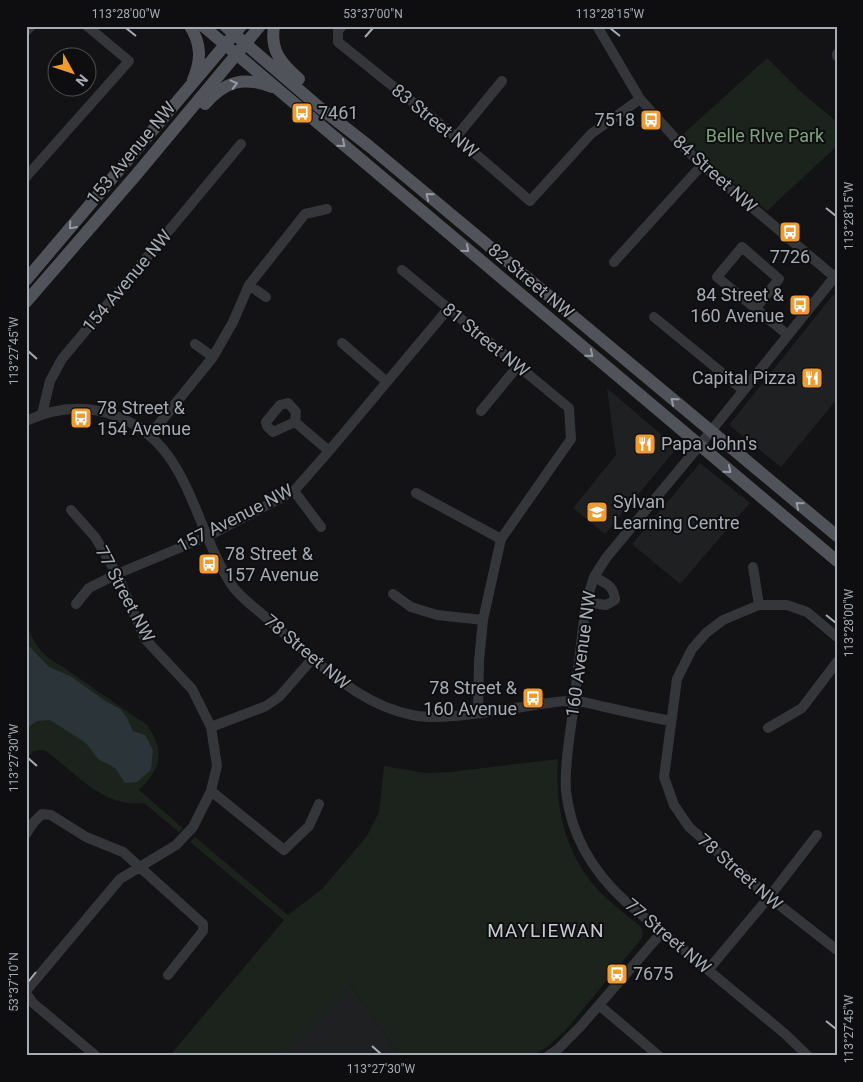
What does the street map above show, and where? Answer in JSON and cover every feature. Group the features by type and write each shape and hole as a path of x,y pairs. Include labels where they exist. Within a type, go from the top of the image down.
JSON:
{"main road":[{"path":"183,96 193,81 200,60 198,44 190,26"},
{"name":"82 Street NW","path":"202,26 837,561"},
{"name":"153 Avenue NW","path":"26,302 136,175 260,26"},
{"path":"274,26 272,37 274,48 286,68 339,113 369,146"},
{"name":"153 Avenue NW","path":"26,280 225,46 233,29"},
{"name":"82 Street NW","path":"233,29 245,44 319,108 369,146 837,536"},
{"path":"136,175 168,147 215,92 227,85 240,81 253,82 278,90"}],"street":[{"path":"26,31 31,26"},
{"path":"26,177 129,61 88,26"},
{"name":"83 Street NW","path":"342,26 338,31 338,42 456,137 530,201 591,134 640,99"},
{"name":"84 Street NW","path":"597,26 640,99 674,137 702,165 836,277"},
{"path":"456,137 502,81"},
{"name":"154 Avenue NW","path":"42,414 50,381 62,359 241,144"},
{"path":"614,262 702,165"},
{"path":"150,435 213,357 233,322 249,285 305,214 327,209"},
{"path":"755,309 779,279 742,247 716,277 755,309 788,335"},
{"name":"81 Street NW","path":"402,270 569,408 571,439 501,539"},
{"name":"160 Avenue NW","path":"566,790 568,754 586,602 594,578 606,558 836,277"},
{"path":"249,285 266,296"},
{"name":"157 Avenue NW","path":"76,604 89,588 117,574 208,536 294,491 448,309"},
{"path":"654,317 743,390"},
{"path":"342,343 387,382"},
{"path":"195,344 213,357"},
{"path":"481,411 518,366"},
{"name":"78 Street NW","path":"42,414 59,410 98,410 116,415 133,423 150,435 166,452 177,469 232,585 246,600 354,692 384,708 414,716 446,716 574,701 672,721 664,777 674,805 689,827 769,898 837,950"},
{"path":"26,421 42,414"},
{"path":"295,422 329,451"},
{"path":"294,491 322,527"},
{"path":"416,493 501,539 483,620 479,661 478,713"},
{"name":"77 Street NW","path":"26,992 120,879 176,845 193,827 211,791 217,766 211,727 192,689 145,639 117,574 95,537 71,510"},
{"path":"753,566 759,605"},
{"path":"586,602 606,605 615,600 614,592 610,586 594,578"},
{"path":"393,594 411,607 437,616 483,620"},
{"path":"672,721 678,678 692,650 706,633 723,620 759,605 787,605 807,612 837,637"},
{"path":"211,727 266,706 279,697 313,658"},
{"path":"768,728 802,708 837,662"},
{"name":"77 Street NW","path":"566,790 571,818 579,840 594,867 607,885 784,1033 808,1056"},
{"path":"211,791 284,850 308,826 319,804"},
{"path":"26,834 42,814 52,814 86,837 123,852 137,867 203,924 203,931 168,975"},
{"path":"708,970 769,898 816,835"},
{"path":"548,1056 570,1038 662,932"},
{"path":"26,992 33,1003 95,1055"},
{"path":"599,1005 659,1056"}],"shaded area":[{"path":"833,295 837,295 837,399 781,467 729,425"},
{"path":"607,388 677,448 605,534 573,508 616,455"},
{"path":"700,463 750,503 680,584 632,544"},
{"path":"26,643 49,667 70,676 120,709 133,731 145,735 153,750 151,770 137,782 125,783 115,768 98,759 86,743 50,720 37,721 26,729"},
{"path":"350,985 400,1056 279,1056"}],"green space":[{"name":"Belle RIve Park","path":"767,58 799,90 837,122 837,146 767,211 708,162 681,136"},
{"path":"26,625 36,644 48,658 147,725 157,743 159,752 156,767 139,790 183,828 179,832 144,803 129,803 103,795 46,751 34,751 26,759"},
{"path":"558,759 558,796 565,831 571,848 589,879 602,894 640,926 643,932 642,938 565,1031 547,1047 532,1056 400,1056 350,985 279,1056 172,1056 171,1054 284,920 190,842 195,837 288,915 322,889 367,836 379,812 384,766 425,773 451,772"}],"place":[{"name":"7461","path":"302,113"},
{"name":"7518","path":"651,120"},
{"name":"7726","path":"790,232"},
{"name":"84 Street & 160 Avenue","path":"800,305"},
{"name":"Capital Pizza","path":"812,378"},
{"name":"78 Street & 154 Avenue","path":"81,418"},
{"name":"Papa John's","path":"645,444"},
{"name":"Sylvan Learning Centre","path":"597,512"},
{"name":"78 Street & 157 Avenue","path":"209,564"},
{"name":"78 Street & 160 Avenue","path":"533,698"},
{"name":"7675","path":"617,974"}],"district":[{"name":"MAYLIEWAN","path":"546,930"}]}
